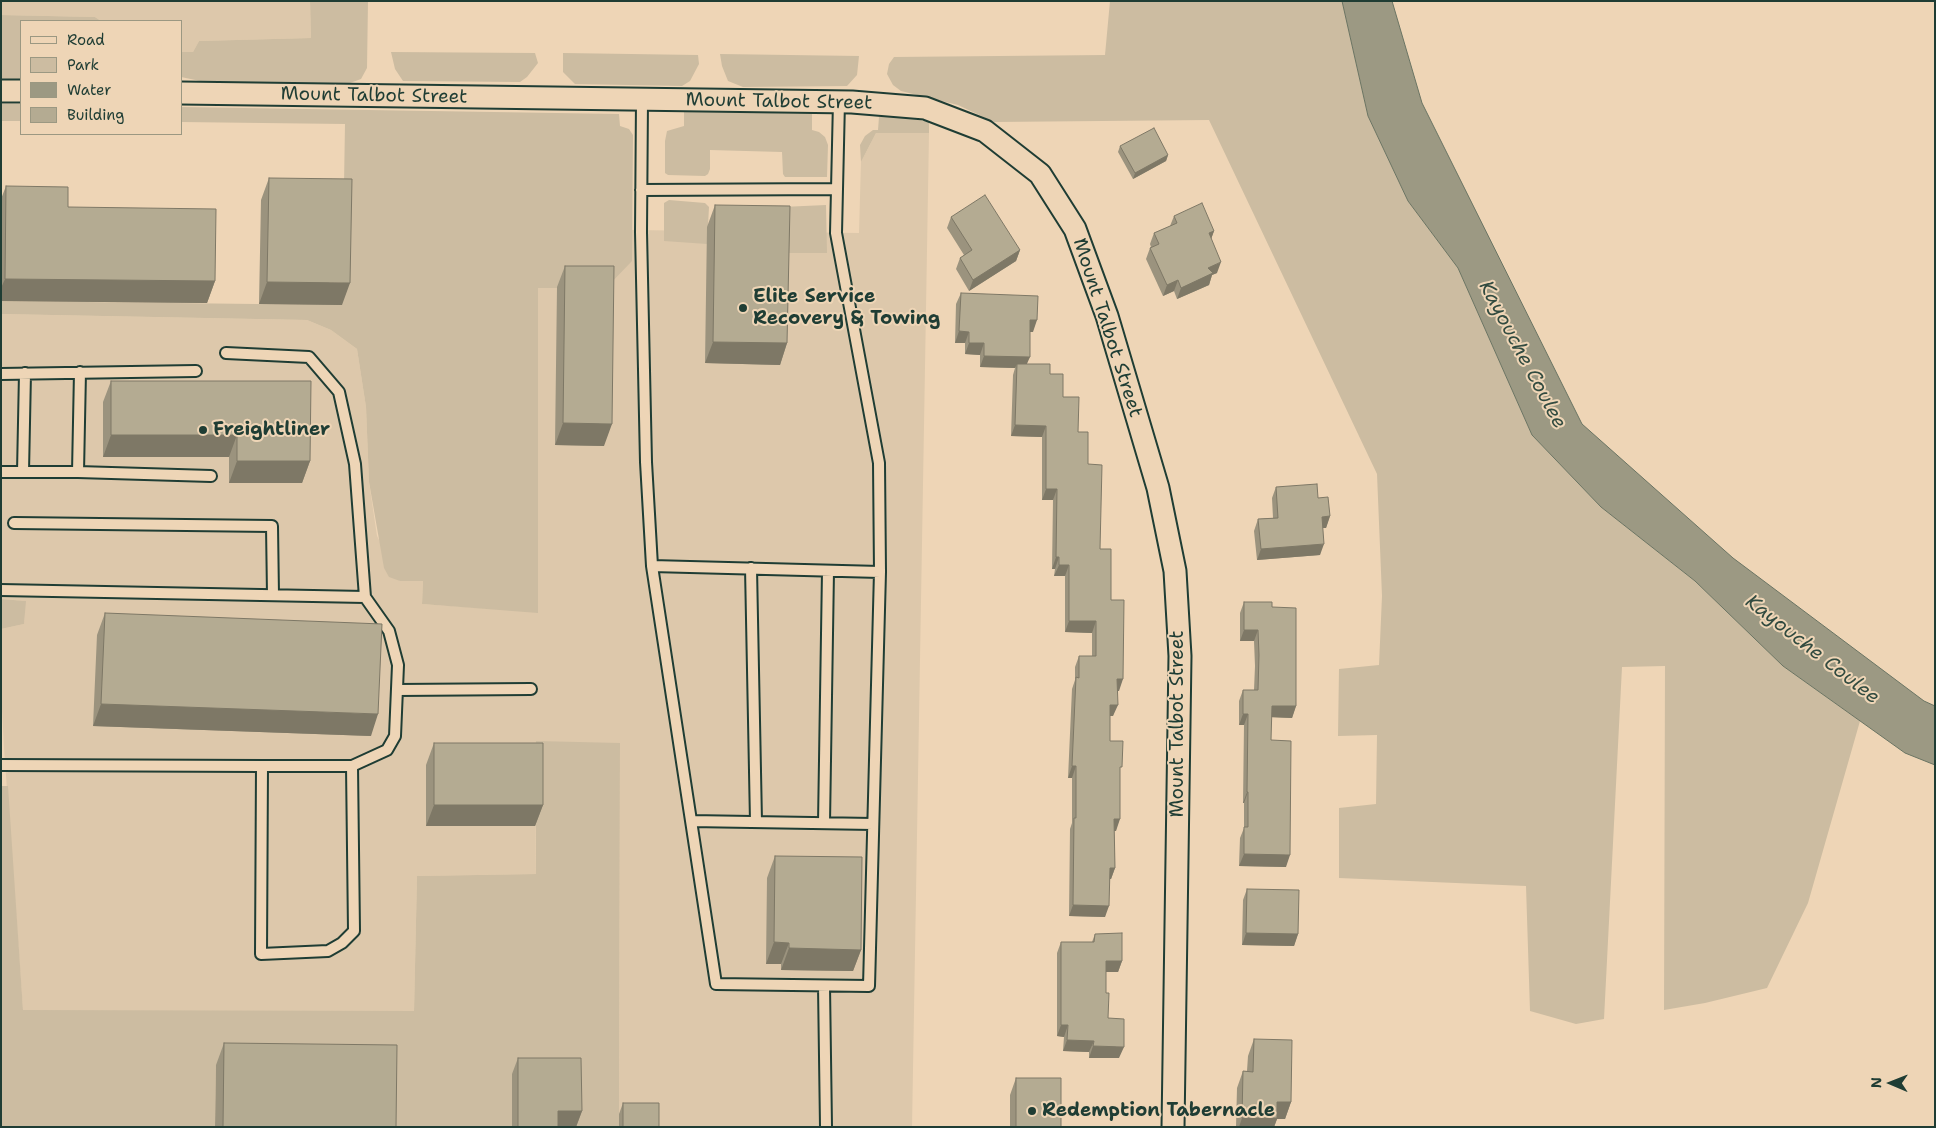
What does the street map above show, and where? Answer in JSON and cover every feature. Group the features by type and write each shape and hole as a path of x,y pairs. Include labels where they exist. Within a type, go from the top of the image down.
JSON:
{"street":[{"path":"1,91 20,91"},
{"name":"Mount Talbot Street","path":"182,93 839,102 925,108 985,131 1040,174 1075,229 1107,316 1158,488 1175,571 1180,656 1173,1127"}],"lane":[{"path":"642,100 641,190 646,462 652,566 716,984 869,986 880,572 879,463 836,233 839,102"},
{"path":"641,190 837,189"},
{"path":"1,765 352,766 387,750 395,736 398,665 389,631 365,597 355,464 339,392 309,357 226,353"},
{"path":"1,374 196,371"},
{"path":"78,472 80,372"},
{"path":"23,472 24,373"},
{"path":"1,472 211,476"},
{"path":"14,523 272,526 273,595"},
{"path":"652,566 880,572"},
{"path":"750,568 756,822"},
{"path":"824,823 828,571"},
{"path":"1,590 365,597"},
{"path":"397,690 531,689"},
{"path":"262,766 261,954 328,951 342,943 354,931 352,766"},
{"path":"691,821 873,824"},
{"path":"824,986 826,1127"}],"shaded area":[{"path":"1,1 310,1 311,38 199,41 193,52 182,52 182,20 100,20 95,17 1,15"},
{"path":"876,133 929,133 912,1127 619,1127 620,743 535,826 536,874 417,876 414,1011 23,1011 4,748 1,689 1,629 24,624 25,601 1,599 1,314 307,320 331,330 357,349 366,407 369,482 377,536 400,581 423,581 422,604 538,612 538,288 557,287 632,261 632,230 859,233 861,162"}],"green space":[{"path":"310,1 368,1 367,68 361,79 350,83 205,82 182,77 182,52 193,52 199,41 311,38"},
{"path":"1110,1 1342,1 1368,116 1408,201 1458,268 1532,435 1601,507 1695,581 1783,666 1860,721 1808,903 1767,988 1705,1003 1664,1010 1665,666 1622,667 1604,1019 1576,1024 1530,1011 1526,886 1339,878 1339,808 1376,804 1377,735 1338,736 1339,669 1379,665 1382,596 1377,474 1209,120 994,122 958,105 901,91 893,85 887,74 889,64 894,57 1105,55"},
{"path":"1,15 95,17 100,20 20,20 20,80 1,79"},
{"path":"391,52 535,53 538,63 527,77 520,82 403,81 395,69"},
{"path":"563,53 698,55 699,64 690,81 682,86 575,84 563,72"},
{"path":"720,54 859,56 857,75 847,86 743,87 728,81"},
{"path":"1,104 20,104 20,121 1,121"},
{"path":"182,107 619,114 620,126 629,129 633,135 632,261 606,288 538,288 538,613 422,604 423,581 400,581 389,577 384,568 369,482 366,407 357,349 331,330 307,320 1,314 1,301 342,305 345,124 182,122"},
{"path":"684,111 812,114 812,130 819,132 825,137 828,145 827,177 785,177 783,174 782,152 710,150 710,169 705,176 668,175 665,173 665,141 667,131 684,126"},
{"path":"901,116 929,122 929,133 876,133 861,162 860,145 865,136 873,130 878,130 879,117"},
{"path":"669,200 705,203 709,207 707,244 664,241 664,203"},
{"path":"826,205 827,253 781,253 782,207"},
{"path":"1,599 26,601 24,624 1,629"},
{"path":"536,741 620,743 619,1127 576,1127 512,1074 512,1127 389,1127 216,1065 215,1127 1,1127 1,786 8,786 23,1010 414,1011 417,876 536,874"}],"water":[{"name":"Kayouche Coulee","path":"1342,1 1392,1 1422,103 1582,424 1733,558 1924,701 1935,706 1935,765 1905,753 1783,666 1695,581 1601,507 1532,435 1458,268 1408,201 1368,116"}],"building":[{"path":"1154,128 1168,155 1135,173 1120,146"},
{"path":"269,178 352,179 350,283 267,282"},
{"path":"6,186 68,187 68,207 216,209 215,281 5,279"},
{"path":"985,195 1020,250 973,280 960,258 972,250 951,217"},
{"path":"1202,203 1214,231 1209,233 1221,262 1208,268 1213,273 1181,288 1178,280 1167,285 1150,248 1159,244 1154,233 1177,223 1174,216"},
{"name":"Elite Service Recovery & Towing","path":"715,205 790,206 787,343 713,342"},
{"path":"565,266 614,266 612,424 563,423"},
{"path":"961,293 1038,296 1037,320 1030,320 1030,357 984,356 984,343 969,343 969,332 959,331"},
{"path":"1017,364 1050,364 1050,374 1063,374 1063,397 1079,397 1078,432 1088,432 1088,464 1102,465 1100,549 1111,549 1111,600 1124,600 1123,679 1117,679 1118,705 1110,705 1110,741 1123,741 1122,767 1120,767 1120,819 1114,819 1115,868 1110,868 1109,906 1073,905 1076,766 1072,766 1076,677 1079,678 1079,656 1096,656 1096,621 1069,621 1069,565 1059,565 1059,557 1056,557 1057,489 1046,489 1046,426 1015,425"},
{"name":"Freightliner","path":"111,381 311,381 310,461 237,461 237,435 111,435"},
{"path":"1317,484 1318,498 1328,497 1330,516 1322,517 1324,544 1261,549 1258,519 1278,518 1276,487"},
{"path":"1244,602 1272,602 1272,607 1296,608 1296,706 1272,706 1271,740 1291,741 1290,855 1244,854 1244,827 1248,827 1248,714 1243,714 1243,690 1258,690 1259,655 1258,630 1244,630"},
{"path":"105,613 382,624 378,714 101,704"},
{"path":"434,743 543,743 543,805 434,805"},
{"path":"775,856 862,857 861,950 789,948 789,943 774,942"},
{"path":"1247,889 1299,890 1298,934 1246,933"},
{"path":"1122,933 1122,961 1106,961 1106,993 1109,993 1108,1018 1124,1019 1124,1047 1093,1046 1094,1041 1067,1040 1068,1025 1061,1025 1061,942 1094,942 1095,934"},
{"path":"1254,1039 1292,1040 1291,1102 1277,1102 1277,1118 1242,1118 1243,1071 1253,1072"},
{"path":"224,1043 397,1045 396,1127 223,1127"},
{"path":"518,1058 581,1058 582,1111 558,1111 558,1127 518,1127"},
{"path":"1016,1078 1061,1078 1061,1127 1016,1127"},
{"path":"623,1103 659,1103 659,1127 623,1127"}],"place":[{"name":"Elite Service Recovery & Towing","path":"743,308"},
{"name":"Freightliner","path":"203,430"},
{"name":"Redemption Tabernacle","path":"1032,1111"}]}
